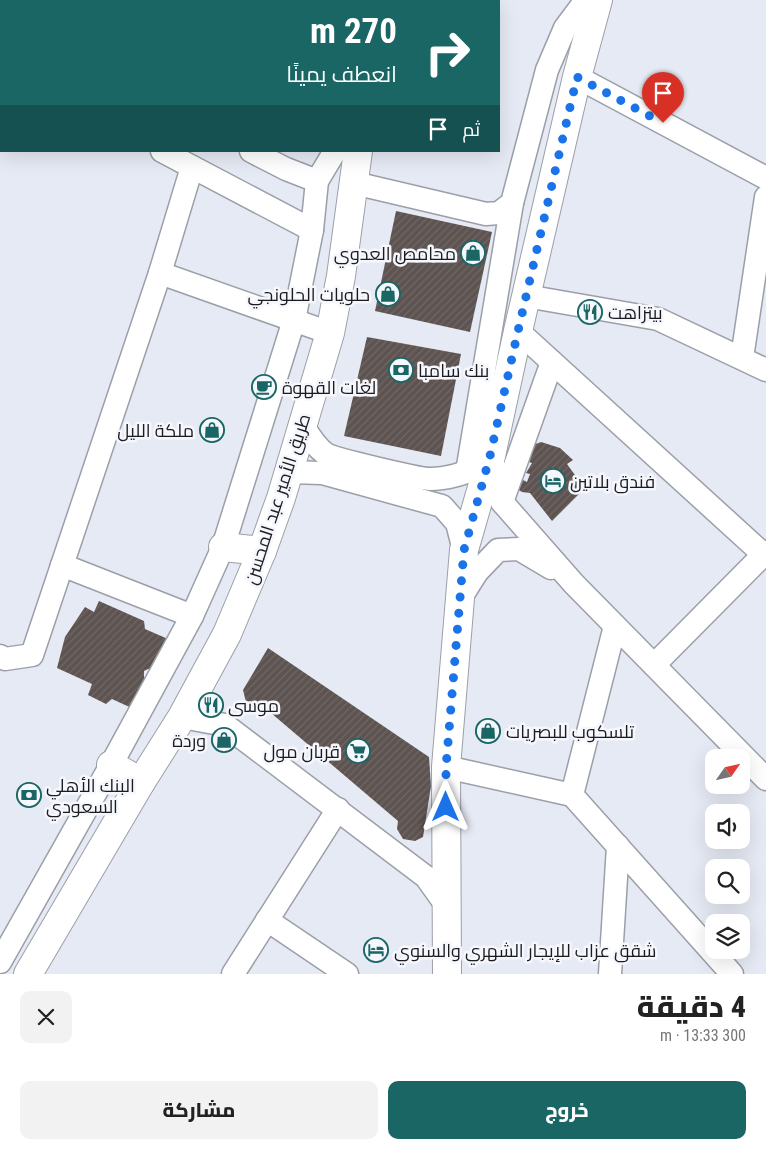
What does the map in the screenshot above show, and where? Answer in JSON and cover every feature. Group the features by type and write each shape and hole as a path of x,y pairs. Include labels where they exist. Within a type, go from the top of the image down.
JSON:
{"main road":[{"path":"447,974 446,767 464,550 482,464 518,331 577,77 598,0"},
{"name":"طريق الأمير عبد المحسن","path":"28,974 141,782 182,718 228,634 262,551 281,498 330,333 341,276 358,152"},
{"path":"223,547 262,551"},
{"path":"111,765 141,782"}],"street":[{"path":"586,0 565,28 547,70 512,203 482,464 502,502 574,584 654,666 764,773"},
{"path":"577,77 766,178"},
{"path":"164,152 312,230"},
{"path":"253,152 286,169 317,181"},
{"path":"0,962 192,616 223,547 294,320 312,230 317,181 334,152"},
{"path":"2,660 32,655 160,273 192,167"},
{"path":"354,183 486,214 499,213 512,203"},
{"path":"742,358 766,197"},
{"path":"160,273 330,333"},
{"path":"526,296 658,319 766,370"},
{"path":"518,331 765,553 654,666"},
{"path":"502,502 552,362"},
{"path":"302,424 313,442 327,455 428,479 452,478 482,464"},
{"path":"288,472 322,473 442,506 457,522 464,550"},
{"path":"459,600 477,572 498,550 519,549 544,563 574,584"},
{"path":"62,565 192,616"},
{"path":"572,795 615,626"},
{"path":"182,718 225,725 426,877 446,905"},
{"path":"446,767 572,795 732,974"},
{"path":"233,974 338,809"},
{"path":"610,974 618,846"},
{"path":"267,920 347,974"}],"building":[{"path":"396,211 492,232 470,332 375,311"},
{"path":"367,337 461,354 441,456 344,436"},
{"name":"فندق بلاتين","path":"541,442 560,448 573,460 567,464 580,482 585,479 589,484 552,521 530,493 517,489 518,484 523,480 527,482 530,474 526,473 532,463 529,462 533,445"},
{"path":"99,601 144,621 145,629 168,639 155,669 144,671 144,677 149,682 136,710 112,699 106,704 88,695 92,684 57,668 65,637 85,607 94,612"},
{"path":"268,648 429,757 431,786 423,837 415,841 403,839 397,829 398,821 271,713 259,713 247,706 243,690"}],"place":[{"name":"محامص العدوي","path":"473,253"},
{"name":"حلويات الحلونجي","path":"388,294"},
{"name":"بيتزاهت","path":"590,312"},
{"name":"بنك سامبا","path":"401,370"},
{"name":"لغات القهوة","path":"264,387"},
{"name":"ملكة الليل","path":"212,430"},
{"name":"فندق بلاتين","path":"553,481"},
{"name":"موسى","path":"211,705"},
{"name":"تلسكوب للبصريات","path":"488,731"},
{"name":"وردة","path":"224,740"},
{"name":"قربان مول","path":"358,751"},
{"name":"البنك الأهلي السعودي","path":"29,795"},
{"name":"شقق عزاب للإيجار الشهري والسنوي","path":"376,950"}],"route":[{"path":"446,807 446,767 464,550 490,456 577,77 663,123"}]}
